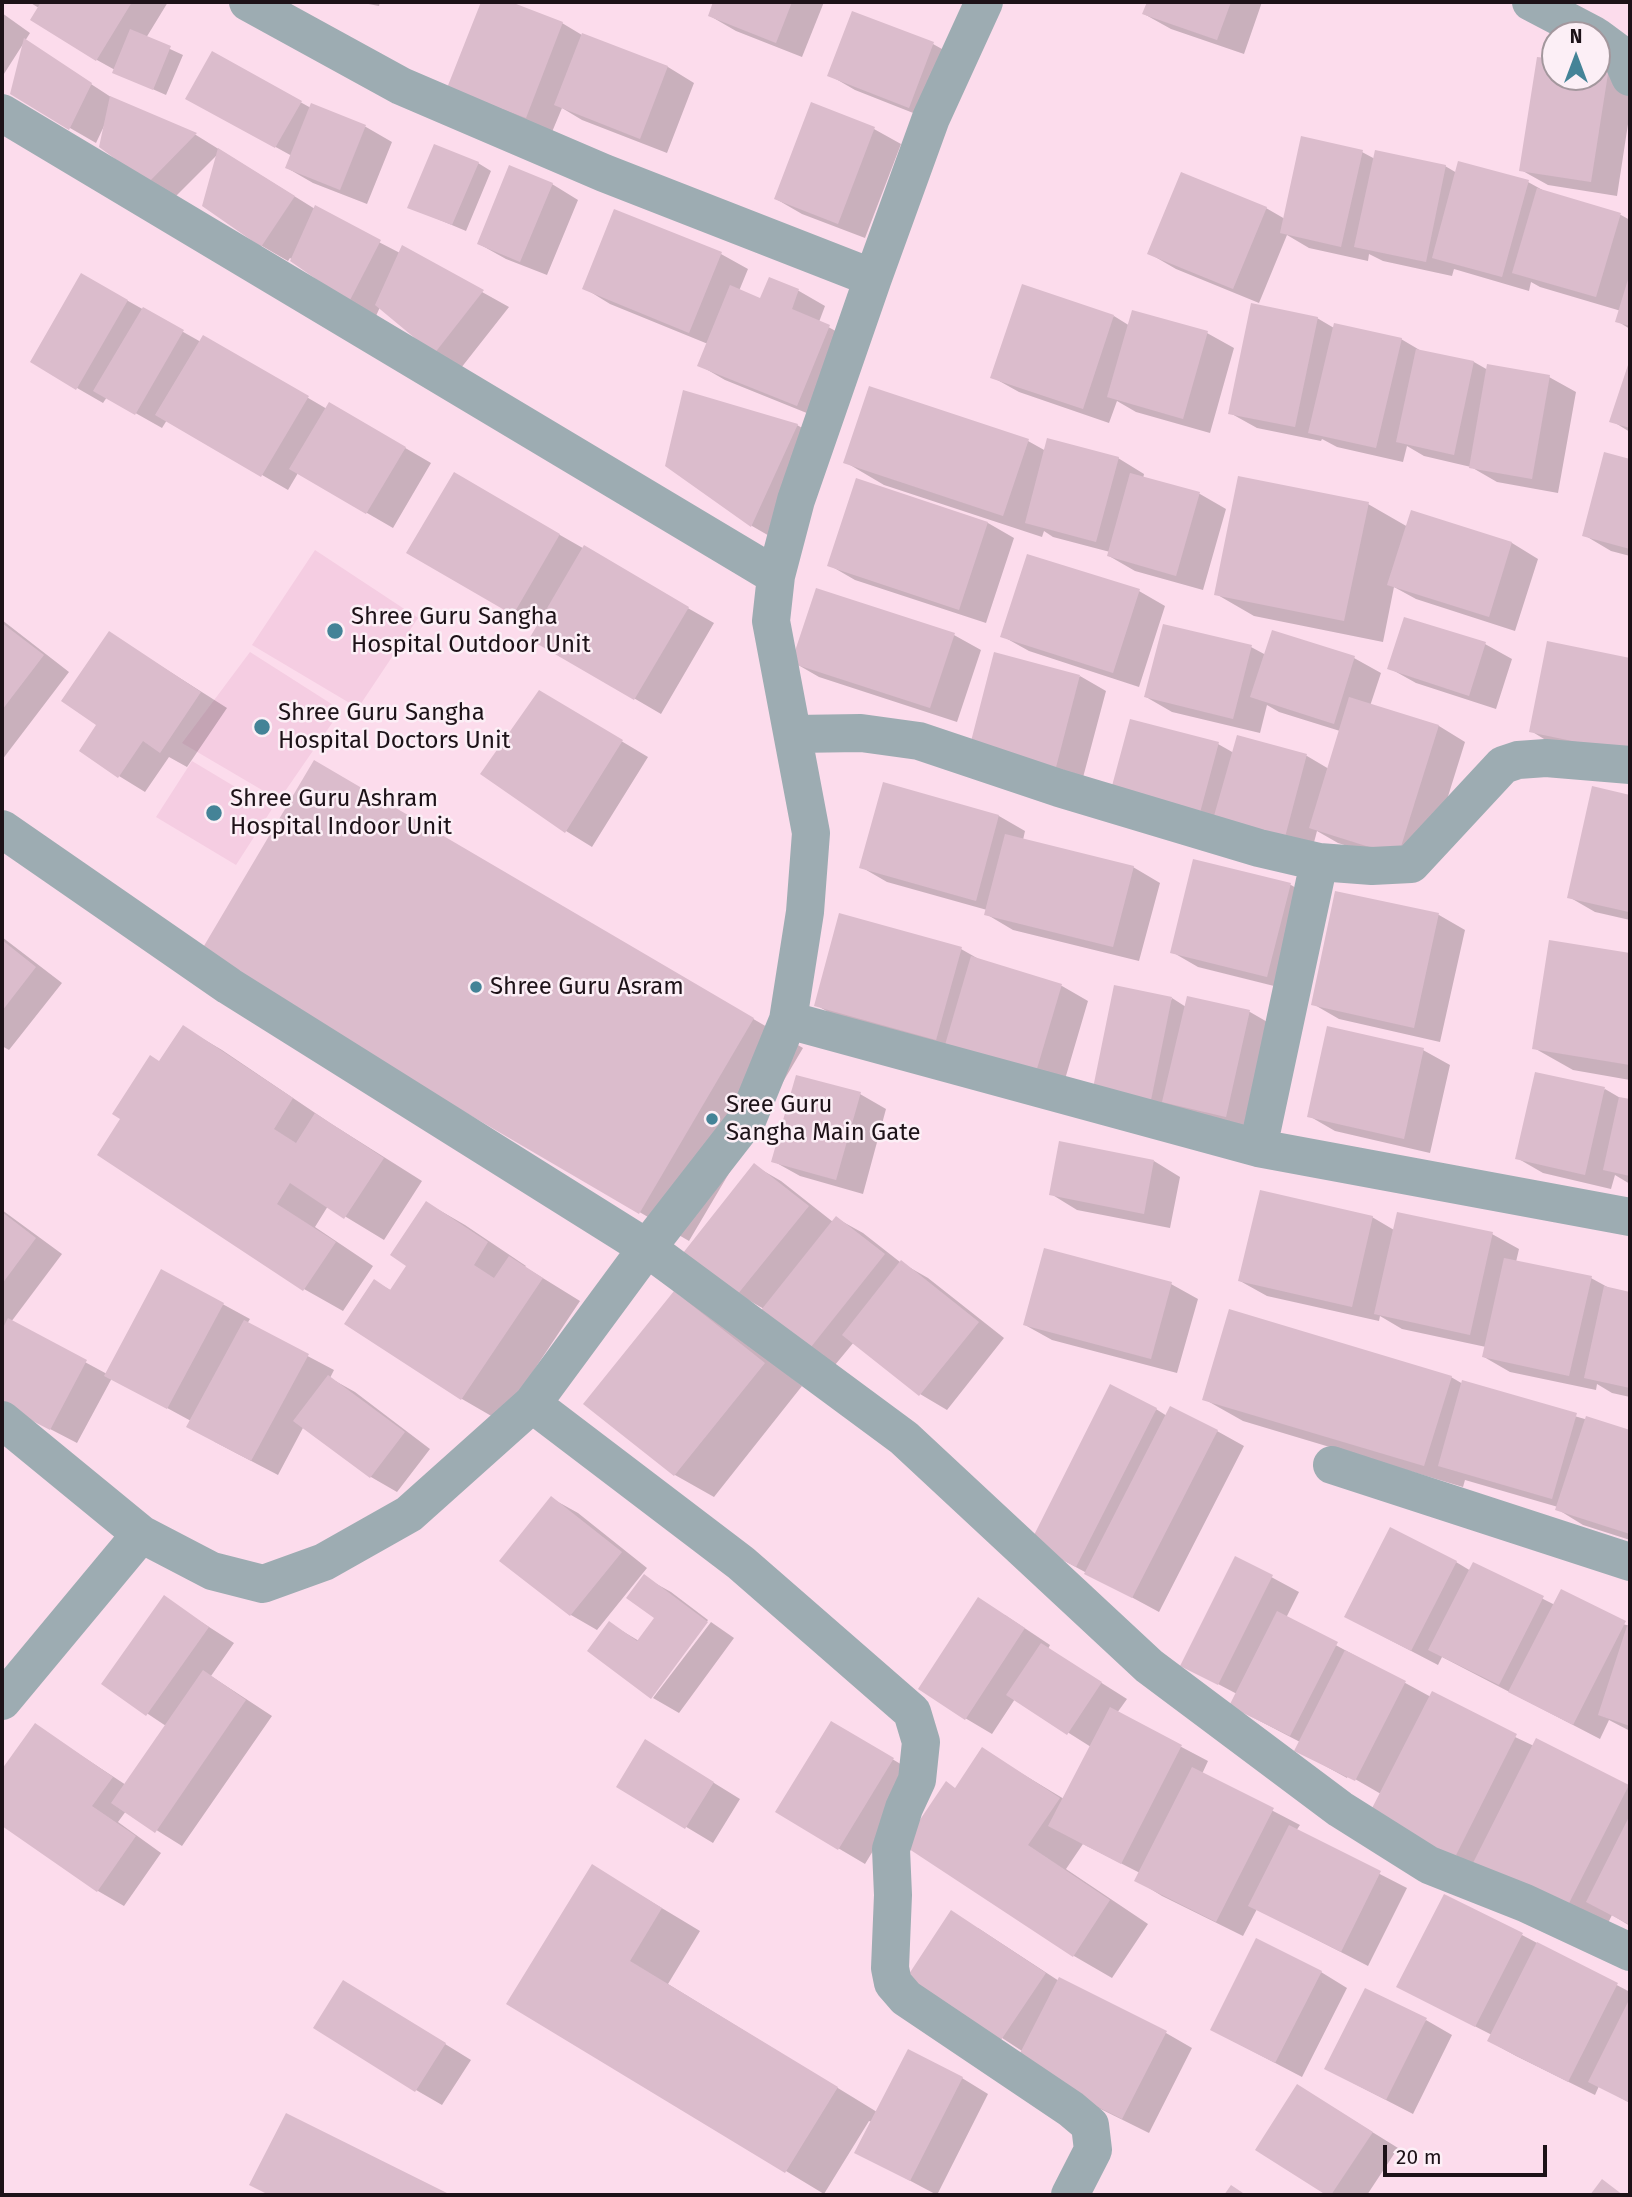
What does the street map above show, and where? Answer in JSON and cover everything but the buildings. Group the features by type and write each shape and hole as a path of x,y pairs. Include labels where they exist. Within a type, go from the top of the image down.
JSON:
{"street":[{"path":"248,2 401,86 604,173 873,278"},
{"path":"2,1420 141,1534 212,1571 264,1584 324,1562 409,1514 532,1404 647,1248 748,1118 788,1020 805,912 811,833 771,621 776,576 796,500 873,278 931,118 984,2"},
{"path":"1531,2 1567,21"},
{"path":"1611,47 1620,54 1630,77"},
{"path":"2,113 776,576"},
{"path":"794,734 861,733 919,741 1072,792 1259,848 1319,862 1372,866 1411,864 1503,765 1518,760 1546,758 1630,765"},
{"path":"2,829 229,986 647,1248 904,1438 1149,1666 1340,1809 1429,1865 1525,1903 1630,1952"},
{"path":"1258,1148 1319,862"},
{"path":"788,1020 1258,1148 1630,1217"},
{"path":"532,1404 741,1563 912,1712 921,1742 917,1780 904,1808 891,1849 893,1895 890,1968 893,1983 906,1998 1090,2124 1093,2150 1070,2195"},
{"path":"1332,1465 1630,1562"},
{"path":"2,1700 141,1534"}],"shaded area":[{"name":"Shree Guru Sangha Hospital Outdoor Unit","path":"315,550 418,618 358,708 252,645"},
{"name":"Shree Guru Sangha Hospital Doctors Unit","path":"250,652 341,710 279,800 182,743"},
{"name":"Shree Guru Ashram Hospital Indoor Unit","path":"192,761 272,809 236,865 156,817"}],"place":[{"name":"Shree Guru Sangha Hospital Outdoor Unit","path":"335,631"},
{"name":"Shree Guru Sangha Hospital Doctors Unit","path":"262,727"},
{"name":"Shree Guru Ashram Hospital Indoor Unit","path":"214,813"},
{"name":"Shree Guru Asram","path":"476,987"},
{"name":"Sree Guru Sangha Main Gate","path":"712,1119"}]}
